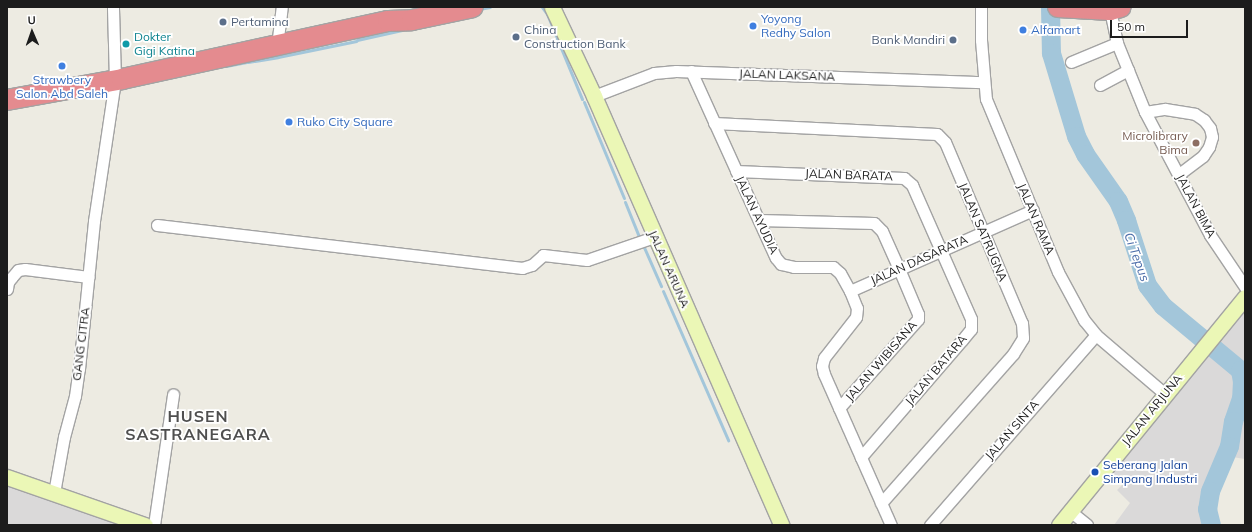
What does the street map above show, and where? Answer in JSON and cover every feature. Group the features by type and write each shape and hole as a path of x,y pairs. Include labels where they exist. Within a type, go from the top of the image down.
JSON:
{"highway":[{"path":"388,21 409,10 423,7"},
{"path":"7,100 115,80 388,21 412,20 473,7"},
{"path":"1058,7 1116,9"}],"street":[{"name":"GANG CITRA","path":"54,494 64,437 79,369 88,277 115,80 113,7"},
{"path":"277,46 282,7"},
{"name":"JALAN RAMA","path":"981,7 983,82 986,99 995,124 1033,210 1058,272 1084,320 1096,335 1165,394"},
{"name":"JALAN ARUNA","path":"554,9 594,96 650,236 781,525"},
{"name":"JALAN BIMA","path":"1116,9 1117,43 1145,112 1210,235 1245,287"},
{"path":"1071,62 1117,43"},
{"path":"1100,85 1128,70"},
{"name":"JALAN LAKSANA","path":"594,96 654,73 671,71 983,82"},
{"name":"JALAN AYUDIA","path":"691,71 776,258 781,264 794,267 833,267 840,273 850,291 857,308 856,317 824,358 822,366 891,525"},
{"path":"1145,112 1165,108 1195,114 1204,120 1210,128 1212,137 1209,147 1203,156 1179,174"},
{"name":"JALAN SATRUGNA","path":"714,123 937,134 945,142 1022,323 1023,338 1013,354 881,503"},
{"name":"JALAN BARATA","path":"736,171 904,178 912,185 941,250"},
{"name":"JALAN DASARATA","path":"850,291 1033,210"},
{"name":"JALAN WIBISANA","path":"759,220 874,223 882,230 899,269 918,314 918,319 839,408"},
{"path":"157,225 522,268 532,265 543,255 587,260 650,236"},
{"name":"JALAN BATARA","path":"861,457 971,329 971,319 941,250"},
{"path":"7,289 8,282 18,270 25,269 88,277"},
{"name":"JALAN ARJUNA","path":"1060,525 1245,297"},
{"name":"JALAN SINTA","path":"930,525 1096,335"},
{"path":"154,525 173,394"},
{"path":"7,477 145,525"},
{"path":"1070,511 1087,525"}],"shaded area":[{"path":"1245,312 1245,382 1243,369 1217,346"},
{"path":"1211,353 1231,365 1240,375 1221,442 1203,494 1202,518 1205,525 1114,525 1130,503 1117,490 1124,483 1110,474"},
{"path":"1245,394 1245,459 1232,457 1233,439"},
{"path":"7,485 120,523 120,525 7,525"}],"waterway":[{"path":"479,9 490,7"},
{"path":"542,7 547,14 582,99"},
{"name":"Ci Tepus","path":"1050,7 1051,53 1076,136 1085,154 1118,201 1126,220 1147,285 1163,306 1240,370 1242,381 1241,398 1233,421 1229,446 1210,491 1207,509 1211,525"},
{"path":"357,40 402,30"},
{"path":"278,57 356,41"},
{"path":"248,62 278,57"},
{"path":"226,66 247,62"},
{"path":"584,102 624,198"},
{"path":"625,202 640,239"},
{"path":"643,245 661,286"},
{"path":"663,291 728,440"}],"place":[{"name":"Pertamina","path":"223,22"},
{"name":"Yoyong Redhy Salon","path":"753,26"},
{"name":"Alfamart","path":"1023,30"},
{"name":"China Construction Bank","path":"516,37"},
{"name":"Bank Mandiri","path":"953,40"},
{"name":"Dokter Gigi Katina","path":"126,44"},
{"name":"Strawbery Salon Abd Saleh","path":"62,66"},
{"name":"Ruko City Square","path":"289,122"},
{"name":"Microlibrary Bima","path":"1196,143"},
{"name":"Seberang Jalan Simpang Industri","path":"1095,472"}],"district":[{"name":"HUSEN SASTRANEGARA","path":"198,425"}]}
